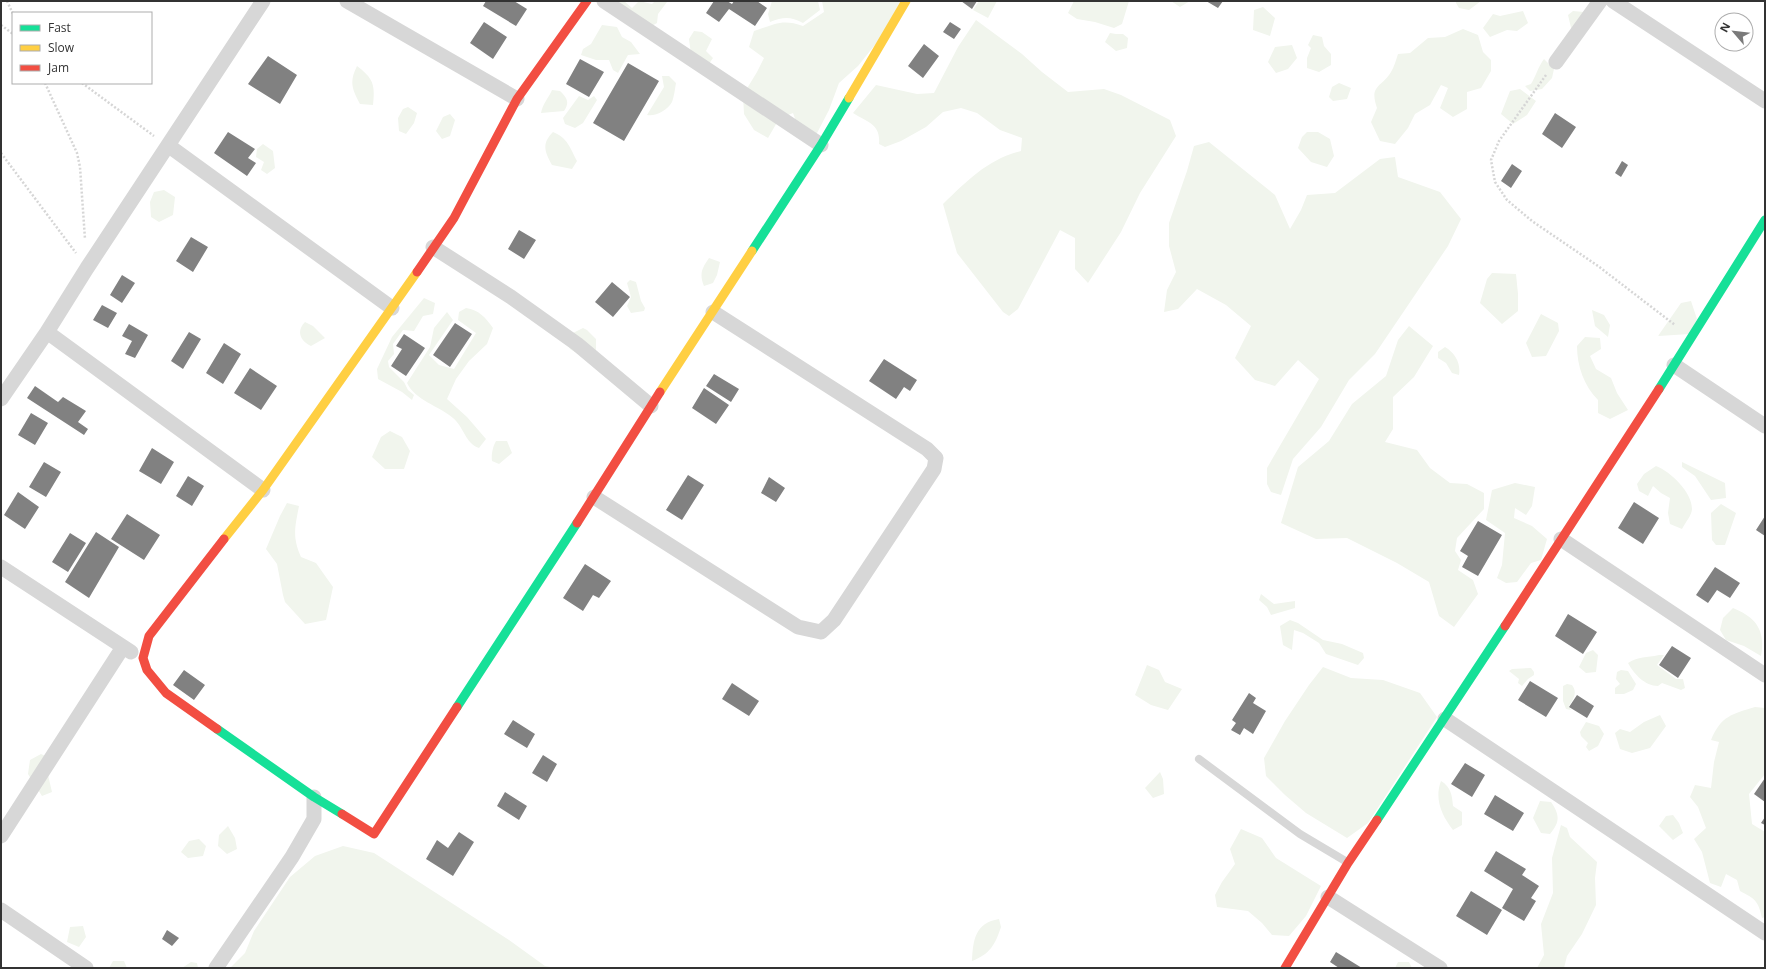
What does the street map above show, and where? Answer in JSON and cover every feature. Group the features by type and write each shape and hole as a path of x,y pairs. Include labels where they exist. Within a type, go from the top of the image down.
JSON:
{"street":[{"path":"1,399 47,332 87,268 263,1"},
{"path":"347,1 517,99"},
{"path":"143,660 145,647 149,636 263,490 454,218 517,99 587,1"},
{"path":"604,1 821,145"},
{"path":"1,567 143,660 154,680 170,696 314,797 374,834 821,145 906,1"},
{"path":"1556,62 1600,1"},
{"path":"1614,1 1765,101"},
{"path":"168,146 392,308"},
{"path":"1285,968 1348,863 1445,719 1692,338 1765,220"},
{"path":"433,247 511,297 577,344 651,406"},
{"path":"594,497 798,627 821,632 834,620 934,469 936,458 927,449 713,312"},
{"path":"47,332 263,490"},
{"path":"1674,365 1765,426"},
{"path":"1561,539 1765,675"},
{"path":"1,836 124,648"},
{"path":"1445,719 1765,933"},
{"path":"216,968 296,850 314,819 314,797"},
{"path":"1328,897 1440,968"},
{"path":"1,910 86,968"}],"lane":[{"path":"1199,759 1300,834 1348,863"}],"path":[{"path":"6,1 12,12"},
{"path":"1,25 12,33"},
{"path":"1556,62 1499,142 1492,160 1495,182 1507,200 1532,221 1598,266 1692,338"},
{"path":"45,84 77,153 80,167 87,268"},
{"path":"83,84 168,146"},
{"path":"1,153 87,268"}],"shaded area":[{"path":"618,1 624,1 632,8 639,1 652,4 655,1 679,1 667,2 658,14 657,23 646,29"},
{"path":"772,1 818,1 820,10 803,23 794,19 786,18 770,22 768,14"},
{"path":"822,1 910,1 858,66 839,83 829,110 816,135 798,127 793,113 779,119 768,138 754,130 744,114 743,95 764,58 749,47 754,31 783,22 803,26 824,12"},
{"path":"979,1 997,1 988,18 973,10"},
{"path":"1074,1 1129,1 1122,24 1114,28 1095,22 1077,19 1068,13"},
{"path":"1171,1 1190,1 1180,7"},
{"path":"1456,1 1481,1 1469,10 1459,8"},
{"path":"1263,7 1275,18 1270,36 1253,30 1254,10"},
{"path":"1523,11 1528,23 1517,31 1507,30 1490,37 1483,28 1493,14 1500,16"},
{"path":"1573,11 1584,12 1572,32 1568,15"},
{"path":"976,20 1022,54 1068,92 1104,89 1121,95 1170,120 1176,136 1140,193 1121,232 1088,283 1075,269 1075,238 1060,230 1018,309 1009,316 1003,312 957,253 943,204 970,179 988,165 998,159 1021,151 1022,138 1000,130 977,113 961,108 943,112 926,127 901,141 885,147 879,144 878,132 872,124 853,113 876,85 917,94 934,93 958,47"},
{"path":"602,25 617,27 622,37 631,42 640,54 628,55 618,73 613,70 609,60 596,60 581,55 583,49 591,44"},
{"path":"1463,29 1478,35 1483,52 1491,60 1491,71 1481,88 1467,92 1467,109 1453,117 1440,108 1448,88 1441,85 1430,105 1415,114 1408,128 1395,144 1380,141 1371,122 1377,108 1374,95 1377,87 1391,72 1398,54 1410,53 1428,38 1445,37"},
{"path":"694,31 702,32 712,39 706,51 713,58 706,68 691,54 689,39"},
{"path":"1110,33 1123,34 1128,38 1127,48 1116,51 1105,42"},
{"path":"1313,35 1322,37 1324,46 1331,54 1331,65 1319,72 1307,68 1307,58 1311,48 1308,45"},
{"path":"1292,45 1297,58 1288,69 1276,73 1268,62 1275,47"},
{"path":"1544,59 1554,69 1552,78 1542,89 1530,91 1525,86 1531,84"},
{"path":"357,66 367,75 372,83 374,92 373,105 360,104 353,90 352,81"},
{"path":"662,76 669,76 676,83 672,102 668,108 661,112 654,115 647,115 664,87"},
{"path":"1339,83 1351,88 1347,99 1333,101 1329,97 1332,87"},
{"path":"1520,89 1536,101 1527,115 1513,124 1501,114 1510,91"},
{"path":"552,90 560,91 564,96 567,100 566,108 564,111 541,113 544,104"},
{"path":"579,96 588,100 594,96 597,100 583,123 575,128 565,124 563,118"},
{"path":"408,107 417,113 414,123 406,134 399,131 398,118 403,109"},
{"path":"450,114 455,120 450,136 442,139 436,131 443,117"},
{"path":"553,132 565,140 577,161 572,169 552,165 545,148 549,136"},
{"path":"1307,132 1318,132 1330,139 1334,156 1327,167 1311,162 1298,148 1302,137"},
{"path":"1209,142 1275,195 1290,229 1301,210 1307,195 1335,193 1380,159 1395,157 1398,177 1440,192 1461,219 1448,246 1375,354 1349,380 1321,427 1293,459 1281,495 1271,492 1267,484 1267,468 1319,379 1298,360 1275,386 1255,380 1235,358 1251,326 1226,305 1197,289 1178,309 1164,312 1167,290 1176,272 1169,246 1169,223 1194,146"},
{"path":"263,144 273,151 275,168 267,174 261,170 264,162 256,157 257,149"},
{"path":"164,190 175,197 173,215 159,222 151,217 150,202 154,192"},
{"path":"709,258 720,262 717,275 713,283 704,286 702,271"},
{"path":"1492,273 1516,274 1518,311 1502,324 1480,303 1487,279"},
{"path":"630,280 636,282 641,301 645,308 644,311 631,313 627,306 631,297 627,283"},
{"path":"424,298 435,303 433,314 423,316 414,331 403,330 393,344 394,354 388,361 389,367 414,395 412,400 402,392 378,379 377,369 392,337"},
{"path":"1691,301 1697,319 1690,334 1658,336 1681,303"},
{"path":"466,308 475,310 493,328 487,344 469,361 456,379 447,399 467,417 486,439 479,448 474,446 453,418 421,398 407,383 430,347 434,328 447,312 453,320 429,355 439,365 454,369 476,333 458,320 459,312"},
{"path":"1592,310 1604,315 1610,325 1608,337 1595,326"},
{"path":"1541,314 1558,323 1559,331 1546,356 1532,357 1526,343"},
{"path":"305,322 313,326 325,338 311,346 307,344 300,336 302,325"},
{"path":"1409,326 1433,346 1414,377 1393,397 1393,429 1385,442 1417,450 1430,468 1450,483 1467,484 1484,493 1484,509 1457,538 1455,551 1461,560 1458,570 1473,580 1478,594 1454,627 1439,616 1429,582 1397,563 1347,538 1316,539 1281,523 1298,467 1329,441 1352,404 1386,376 1398,340"},
{"path":"583,328 596,339 596,354 585,358 570,349 566,340 569,335"},
{"path":"1585,337 1600,338 1601,349 1590,356 1596,369 1611,378 1617,393 1628,410 1610,419 1598,413 1598,400 1585,382 1582,375 1578,361 1577,346"},
{"path":"1445,347 1452,352 1458,362 1459,375 1452,373 1446,363 1438,358 1438,352"},
{"path":"390,431 402,437 410,451 404,469 385,469 372,457 381,437"},
{"path":"496,441 507,441 512,453 499,464 492,461 492,451"},
{"path":"1682,462 1725,483 1726,498 1711,500 1695,476 1682,467"},
{"path":"1656,466 1668,473 1680,483 1691,503 1692,511 1682,529 1670,524 1668,513 1670,498 1653,486 1648,496 1639,491 1637,484 1644,474"},
{"path":"1515,483 1535,487 1532,506 1526,515 1515,508 1514,518 1532,526 1547,539 1541,560 1531,563 1517,582 1506,583 1497,578 1502,565 1505,533 1486,520 1492,490"},
{"path":"287,503 299,506 296,520 295,538 301,557 316,563 333,587 326,620 305,624 285,602 277,564 266,549"},
{"path":"1721,504 1736,513 1725,545 1716,545 1712,540 1711,513"},
{"path":"1261,594 1274,604 1295,601 1295,608 1271,615 1267,607 1259,600"},
{"path":"1733,608 1753,620 1757,625 1762,638 1761,656 1744,646 1726,640 1720,630 1723,618"},
{"path":"1290,620 1298,623 1323,640 1342,644 1363,653 1364,658 1358,665 1326,654 1319,643 1303,633 1294,630 1292,650 1283,645 1280,626"},
{"path":"1593,650 1598,655 1596,672 1586,673 1579,667 1586,653"},
{"path":"1664,655 1657,665 1676,679 1683,679 1685,688 1681,690 1662,683 1658,686 1644,682 1633,671 1628,663 1639,658"},
{"path":"1147,665 1159,670 1165,682 1182,689 1168,710 1151,705 1135,695"},
{"path":"1323,667 1351,678 1383,680 1420,693 1437,717 1368,823 1347,838 1306,813 1266,776 1264,758 1285,721"},
{"path":"1531,668 1534,675 1522,686 1518,683 1519,679 1509,671 1512,669"},
{"path":"1621,670 1628,671 1636,684 1633,690 1624,694 1615,694 1615,688 1620,684 1616,679 1617,672"},
{"path":"1567,684 1572,685 1575,691 1569,706 1571,710 1566,709 1563,701 1563,686"},
{"path":"1755,707 1765,708 1765,774 1749,794 1752,824 1765,832 1765,917 1762,918 1759,907 1755,901 1740,891 1737,880 1726,874 1721,887 1710,883 1702,852 1694,839 1706,828 1698,807 1690,797 1695,785 1711,788 1714,762 1719,742 1711,740 1719,726 1728,717"},
{"path":"1660,715 1666,726 1650,748 1632,753 1620,749 1615,733 1620,729 1630,732 1644,722"},
{"path":"1586,722 1599,726 1604,734 1598,746 1589,751 1586,747 1588,743 1581,736 1580,732"},
{"path":"41,754 50,758 48,775 52,792 42,796 28,774 30,760"},
{"path":"1160,772 1163,779 1164,794 1153,798 1145,788"},
{"path":"1441,781 1447,786 1450,792 1453,806 1462,812 1462,825 1453,830 1440,807 1438,794"},
{"path":"1540,801 1551,802 1556,811 1558,818 1556,826 1550,834 1541,833 1533,818"},
{"path":"1673,815 1679,823 1683,833 1673,840 1659,826 1666,816"},
{"path":"1561,825 1567,828 1570,837 1597,862 1595,878 1596,905 1582,934 1567,956 1564,968 1537,968 1544,955 1541,924 1553,893 1552,858"},
{"path":"228,826 235,838 237,849 227,854 218,846 219,835"},
{"path":"1241,829 1262,838 1276,858 1321,886 1306,916 1289,936 1272,935 1262,923 1248,911 1217,907 1215,895 1235,864 1230,849"},
{"path":"199,839 206,846 203,856 188,858 181,852 189,841"},
{"path":"343,846 374,853 509,940 545,966 556,968 230,968 245,953 254,931 290,877 315,856"},
{"path":"999,919 1001,927 994,944 988,952 972,961 973,946 980,929 985,924"},
{"path":"83,926 86,937 79,947 67,942 70,927"},
{"path":"113,961 124,961 127,968 109,968"},
{"path":"191,962 197,963 198,968 182,968"},
{"path":"1398,962 1409,962 1412,968 1395,968"}],"building":[{"path":"486,1 514,1 527,9 516,26 483,6"},
{"path":"714,1 727,1 732,4 734,1 757,1 767,8 755,26 729,9 719,22 706,13"},
{"path":"961,1 977,1 972,9"},
{"path":"1206,1 1223,1 1218,8"},
{"path":"484,22 507,37 493,59 470,43"},
{"path":"950,22 961,29 954,39 943,32"},
{"path":"924,44 939,56 923,78 908,66"},
{"path":"268,56 297,75 280,104 248,84"},
{"path":"580,59 604,72 589,97 566,84"},
{"path":"628,63 659,81 624,141 593,123"},
{"path":"1555,113 1576,127 1562,148 1542,134"},
{"path":"228,132 255,149 248,158 256,163 247,176 214,153"},
{"path":"1622,161 1628,165 1621,177 1615,173"},
{"path":"1512,164 1522,171 1511,188 1501,181"},
{"path":"519,230 536,240 524,259 508,249"},
{"path":"191,237 208,247 193,272 176,261"},
{"path":"122,275 135,283 122,303 110,295"},
{"path":"612,282 630,297 613,317 595,302"},
{"path":"102,305 117,313 108,328 93,320"},
{"path":"455,323 472,334 450,367 433,355"},
{"path":"129,324 148,335 135,358 125,354 132,341 122,336"},
{"path":"189,332 201,339 183,369 171,361"},
{"path":"404,334 425,348 406,376 391,366 402,349 396,346"},
{"path":"224,343 241,354 223,384 206,373"},
{"path":"884,359 917,380 910,391 904,387 896,399 869,381"},
{"path":"250,368 277,386 261,410 234,393"},
{"path":"714,374 739,389 731,402 706,386"},
{"path":"35,386 58,402 63,397 86,411 78,422 88,429 84,435 27,398"},
{"path":"704,388 729,405 716,424 692,408"},
{"path":"31,413 48,423 35,445 18,435"},
{"path":"152,448 174,462 161,484 139,471"},
{"path":"44,462 61,472 46,497 29,487"},
{"path":"688,475 704,485 682,520 666,510"},
{"path":"188,476 204,486 192,506 176,496"},
{"path":"769,477 785,488 776,502 761,493"},
{"path":"18,492 39,507 25,529 4,515"},
{"path":"1634,502 1659,518 1643,544 1618,528"},
{"path":"127,514 160,535 144,560 111,539"},
{"path":"1765,516 1765,536 1756,530"},
{"path":"1478,521 1502,535 1478,576 1462,567 1468,556 1460,551"},
{"path":"96,532 119,547 89,598 65,582"},
{"path":"70,533 86,543 68,572 52,562"},
{"path":"585,564 611,581 599,598 593,595 583,611 563,598"},
{"path":"1715,567 1740,583 1730,598 1717,590 1708,603 1696,595"},
{"path":"1568,614 1597,632 1583,654 1555,636"},
{"path":"1672,646 1691,658 1678,678 1659,665"},
{"path":"184,670 205,685 194,700 173,685"},
{"path":"1530,681 1558,698 1546,717 1518,700"},
{"path":"732,683 759,701 749,716 722,699"},
{"path":"1249,693 1256,698 1253,703 1266,711 1253,734 1244,728 1240,735 1231,730 1236,723 1232,720"},
{"path":"1577,695 1594,706 1587,718 1569,707"},
{"path":"513,720 535,734 527,748 504,734"},
{"path":"543,755 557,764 547,782 532,773"},
{"path":"1465,763 1485,775 1472,797 1451,784"},
{"path":"1765,778 1765,802 1754,794"},
{"path":"505,792 527,806 519,820 497,806"},
{"path":"1495,795 1524,813 1513,831 1484,814"},
{"path":"1765,817 1765,825 1761,823"},
{"path":"459,832 474,842 453,876 426,859 437,840 448,848"},
{"path":"1496,851 1526,869 1522,875 1539,886 1531,898 1536,901 1524,921 1502,908 1513,889 1484,871"},
{"path":"1471,891 1502,910 1487,935 1456,916"},
{"path":"167,930 179,938 172,946 162,939"},
{"path":"1336,952 1362,968 1339,968 1330,962"}],"traffic: fast":[{"path":"752,251 821,145 849,98"},
{"path":"1659,389 1765,220"},
{"path":"457,707 577,523"},
{"path":"1377,820 1505,626"},
{"path":"217,729 314,797 342,814"}],"traffic: slow":[{"path":"849,98 906,1"},
{"path":"660,392 752,251"},
{"path":"224,539 263,490 417,272"}],"traffic: jam":[{"path":"417,272 454,218 517,99 587,1"},
{"path":"1505,626 1659,389"},
{"path":"577,523 660,392"},
{"path":"217,729 166,693 147,670 143,658 149,636 224,539"},
{"path":"342,814 374,834 457,707"},
{"path":"1285,968 1348,863 1377,820"}]}
